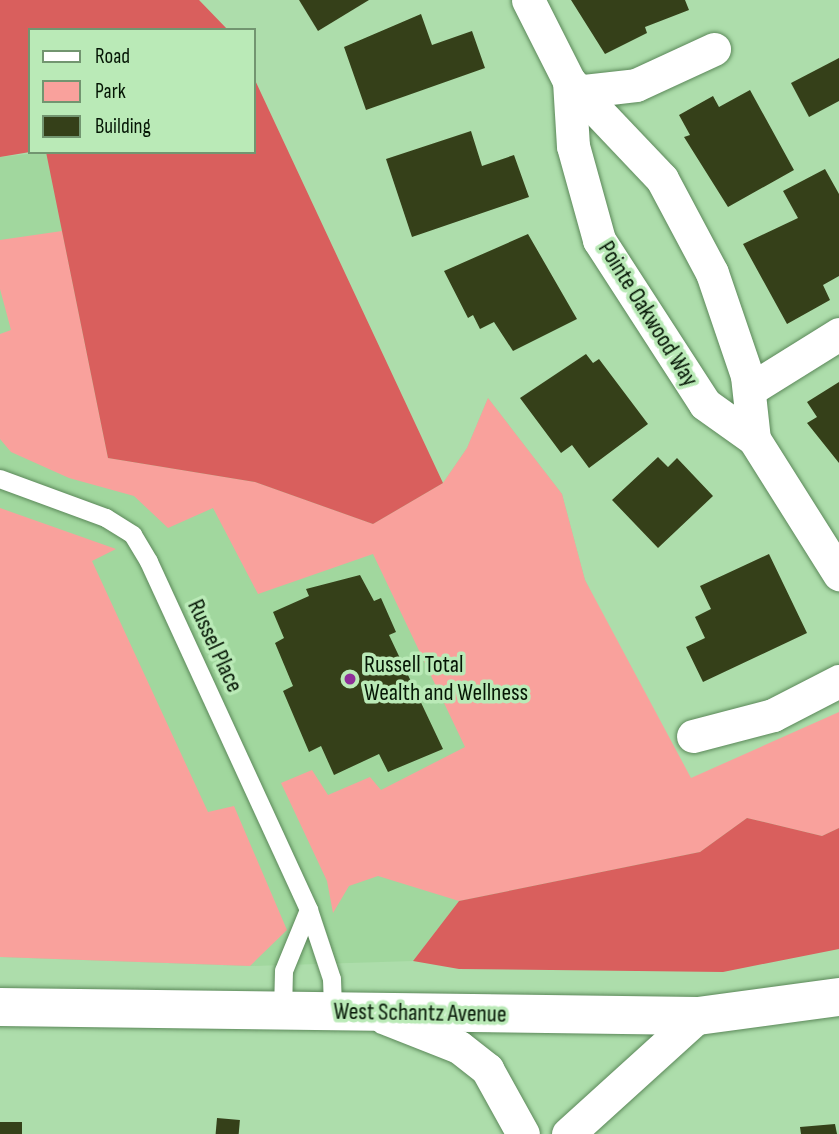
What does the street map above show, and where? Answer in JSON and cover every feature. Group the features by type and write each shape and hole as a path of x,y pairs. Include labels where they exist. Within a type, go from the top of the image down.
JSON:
{"main road":[{"name":"West Schantz Avenue","path":"0,1007 698,1016 839,997"}],"street":[{"name":"Pointe Oakwood Way","path":"528,0 576,86 662,179 712,273 749,390 754,439"},
{"path":"576,86 636,85 714,49"},
{"name":"Pointe Oakwood Way","path":"576,86 573,146 599,240 705,404 754,439 839,574"},
{"path":"749,390 839,334"},
{"path":"693,736 773,715 839,681"},
{"path":"346,1012 418,1027 459,1047 487,1069 523,1134"},
{"path":"568,1134 698,1016"}],"lane":[{"name":"Russel Place","path":"0,479 106,518 132,536 309,910 346,1012"},
{"path":"283,1012 284,971 309,910"}],"shaded area":[{"path":"0,0 199,0 226,28 28,28 28,152 0,157"},
{"path":"256,82 443,483 373,524 255,482 108,458 46,154 256,154"},
{"path":"47,154 255,482 373,524 443,483 467,448 488,398 562,494 585,580 648,707 700,852 459,901 413,961 250,966 0,957 0,157"},
{"path":"747,818 822,836 839,828 839,949 723,972 459,969 413,961 459,901 700,852"}],"green space":[{"path":"62,231 108,458 255,482 373,524 443,483 467,448 488,398 562,494 585,580 691,778 839,712 839,828 822,836 747,818 700,852 459,901 378,876 349,886 333,913 327,881 281,783 312,770 328,795 370,777 381,790 465,747 373,554 258,594 213,508 168,528 134,496 69,478 11,452 0,439 0,334 11,330 0,289 0,240"},
{"path":"0,508 116,549 92,561 208,812 234,806 287,930 250,966 0,957"}],"building":[{"path":"299,0 369,0 318,31"},
{"path":"571,0 685,0 689,10 645,27 647,33 605,54"},
{"path":"421,14 432,45 472,31 485,68 366,110 344,47"},
{"path":"839,58 839,101 809,117 791,83"},
{"path":"750,90 794,170 728,207 684,137 690,135 679,115 713,96 719,107"},
{"path":"471,131 482,166 514,155 529,197 412,237 386,159"},
{"path":"825,169 839,194 839,276 823,285 830,300 787,324 743,244 798,218 783,191"},
{"path":"528,234 577,319 513,351 494,322 480,329 473,315 468,318 444,271"},
{"path":"586,354 593,363 599,359 648,424 589,468 572,445 561,453 520,398"},
{"path":"839,382 839,463 807,423 817,417 807,402"},
{"path":"658,457 668,467 677,458 713,496 658,548 612,500"},
{"path":"769,554 807,633 703,682 686,647 705,638 695,617 711,609 700,586"},
{"name":"Russell Total Wealth and Wellness","path":"360,575 374,601 381,598 396,632 389,635 443,749 388,772 379,754 334,775 321,746 309,752 283,691 293,686 275,643 284,638 273,612 309,596 306,589"},
{"path":"217,1118 240,1120 239,1134 216,1134"},
{"path":"0,1122 22,1122 22,1134 0,1134"},
{"path":"835,1124 837,1134 801,1134 800,1127"}],"place":[{"name":"Russell Total Wealth and Wellness","path":"350,679"}]}
